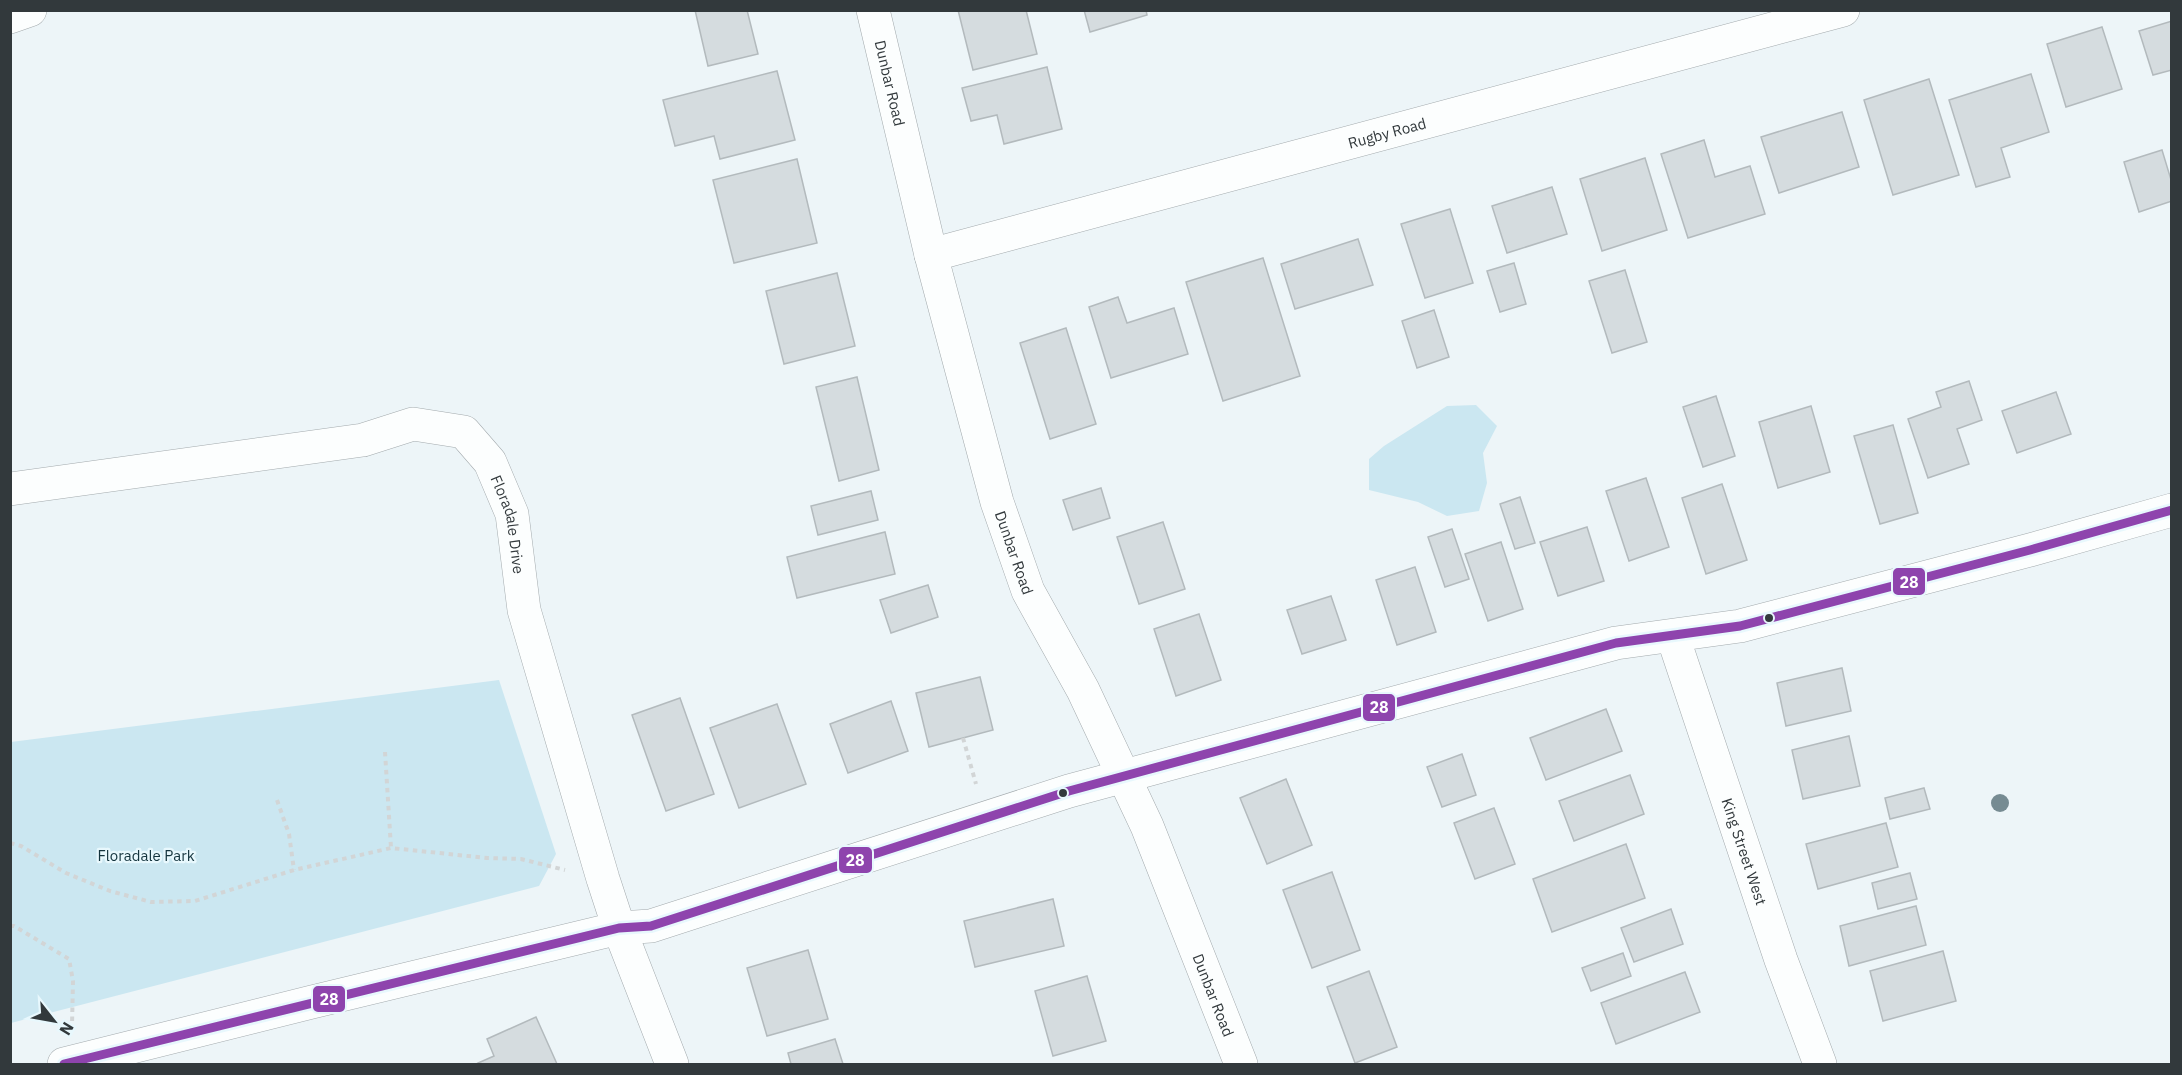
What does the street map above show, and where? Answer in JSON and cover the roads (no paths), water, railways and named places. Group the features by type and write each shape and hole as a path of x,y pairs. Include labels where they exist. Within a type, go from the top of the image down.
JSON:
{"street":[{"path":"10,17 30,10"},
{"name":"Dunbar Road","path":"873,10 931,255 997,502 1028,591 1083,690 1147,826 1241,1065"},
{"name":"Rugby Road","path":"931,255 1843,10"},
{"name":"Floradale Drive","path":"10,489 363,440 413,424 464,432 490,462 512,514 524,610 603,879 619,928 672,1065"},
{"path":"67,1064 171,1051 312,1002 619,928 651,927 1069,791 1616,644 1740,626 2030,550 2172,510"},
{"name":"King Street West","path":"1673,637 1781,960 1820,1065"}],"park label":[{"name":"Floradale Park","path":"146,855"}]}
